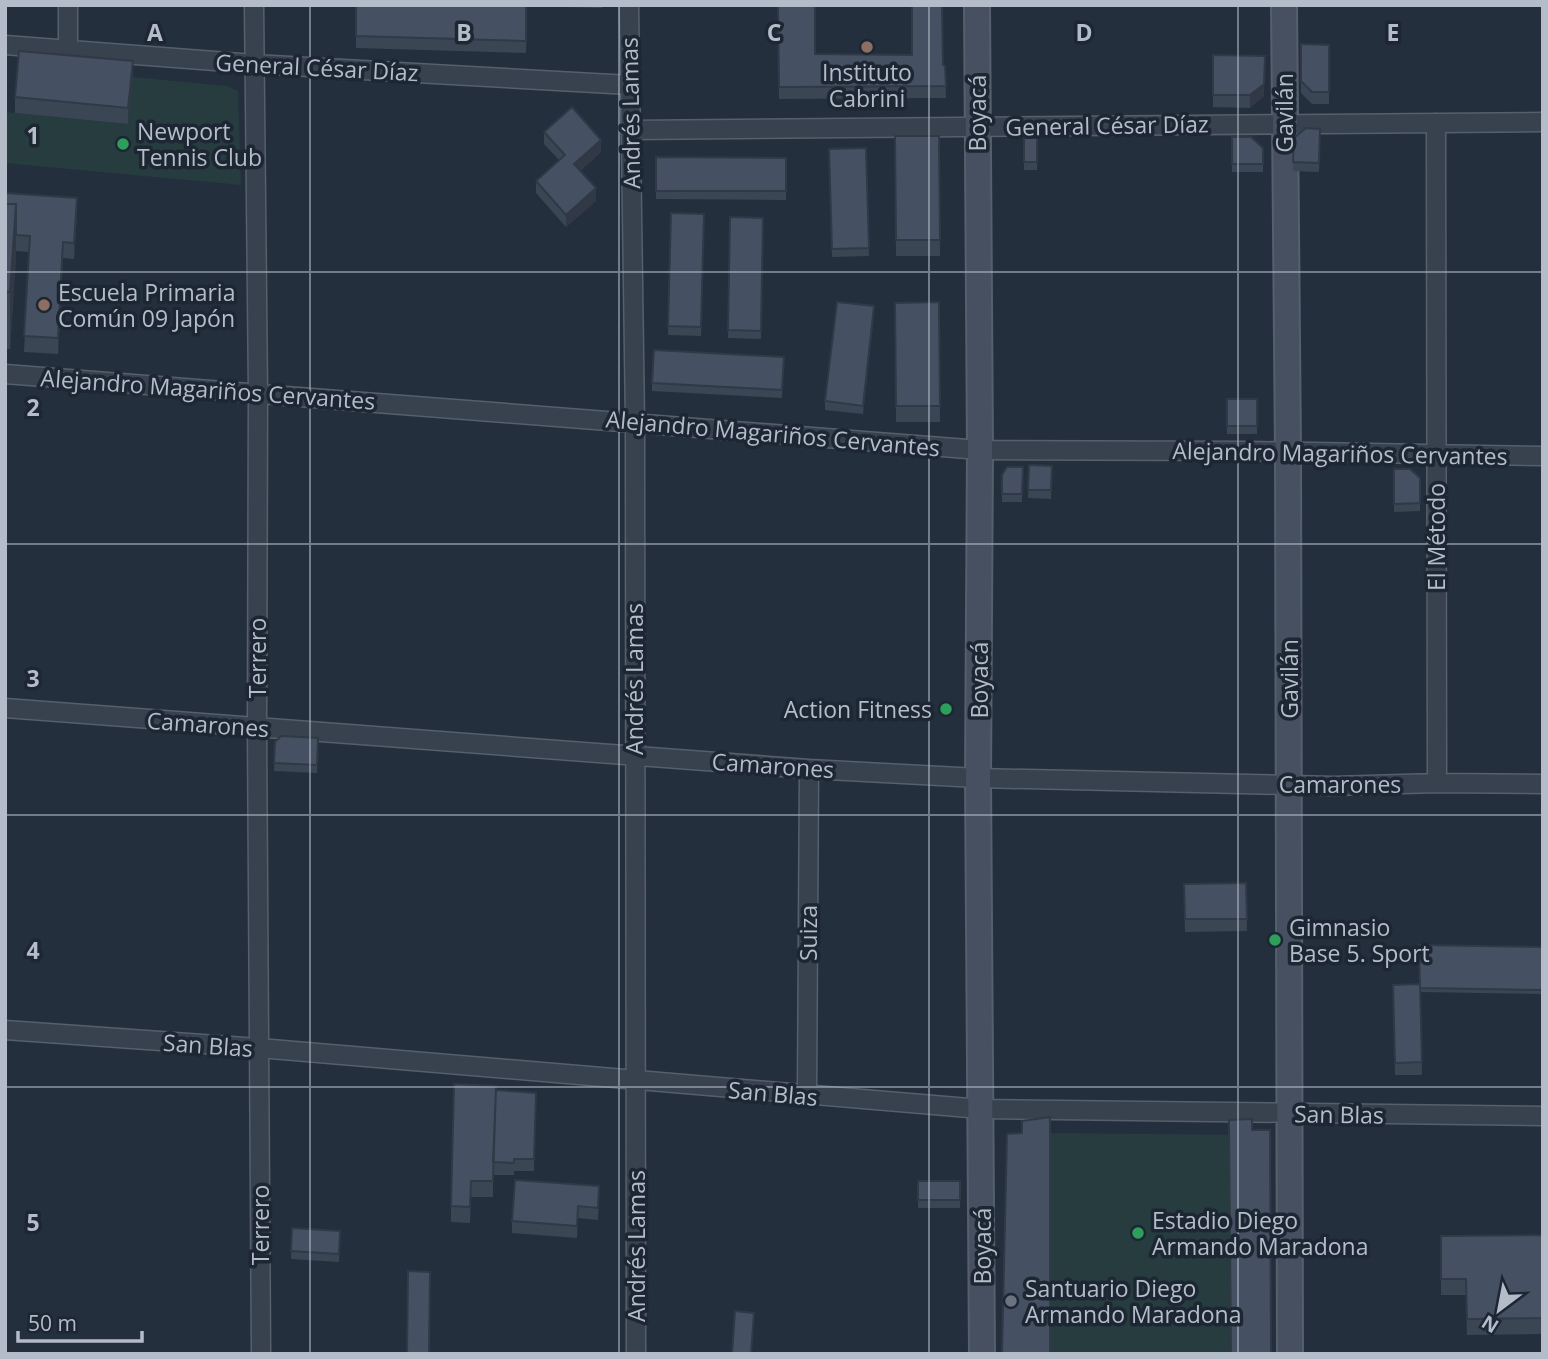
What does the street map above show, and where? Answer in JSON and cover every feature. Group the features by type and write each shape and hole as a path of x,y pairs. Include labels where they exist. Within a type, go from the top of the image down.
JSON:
{"street":[{"path":"68,5 68,49"},
{"name":"Terrero","path":"254,5 261,1354"},
{"name":"Andrés Lamas","path":"629,5 635,422 636,1354"},
{"name":"Boyacá","path":"976,5 982,1354"},
{"name":"Gavilán","path":"1284,5 1290,1354"},
{"name":"General César Díaz","path":"5,45 254,64 630,85"},
{"name":"General César Díaz","path":"630,130 1543,122"},
{"name":"El Método","path":"1436,123 1437,783"},
{"name":"Alejandro Magariños Cervantes","path":"5,374 980,450 1543,456"},
{"name":"Camarones","path":"5,708 809,769 978,778 1333,786 1543,784"},
{"name":"Suiza","path":"807,1096 809,769"},
{"name":"San Blas","path":"5,1030 259,1048 981,1110 1543,1116"}],"green space":[{"name":"Newport Tennis Club","path":"133,77 227,86 238,91 241,185 5,163 5,112 128,124"},
{"name":"Estadio Diego Armando Maradona","path":"1050,1133 1252,1135 1271,1354 1003,1354"}],"building":[{"path":"356,5 526,5 526,41 356,36"},
{"path":"778,5 815,5 815,54 912,55 912,5 942,5 946,86 779,87"},
{"path":"1301,44 1329,45 1329,92 1312,92 1301,81"},
{"path":"19,51 133,61 128,108 15,97"},
{"path":"1213,55 1265,56 1264,84 1250,95 1213,95"},
{"path":"572,107 601,140 574,164 596,188 566,215 536,181 565,155 544,132"},
{"path":"1306,128 1320,129 1319,163 1293,162 1294,138"},
{"path":"895,136 939,136 940,240 896,240"},
{"path":"1232,137 1251,137 1263,148 1263,164 1232,164"},
{"path":"1024,138 1037,138 1037,162 1024,162"},
{"path":"866,148 869,248 832,249 829,149"},
{"path":"656,157 786,158 786,191 656,191"},
{"name":"Escuela Primaria Común 09 Japón","path":"5,193 77,198 74,243 63,242 58,338 24,336 30,236 16,235 16,204 5,204"},
{"path":"5,204 16,204 10,292 5,291"},
{"path":"671,213 704,214 701,327 668,326"},
{"path":"730,217 763,218 761,331 728,330"},
{"path":"837,302 874,306 863,406 825,401"},
{"path":"939,302 940,406 896,406 895,303"},
{"path":"654,350 784,357 782,390 652,383"},
{"path":"1227,399 1257,399 1257,426 1227,426"},
{"path":"1029,465 1052,466 1051,490 1028,490"},
{"path":"1007,467 1023,467 1022,494 1002,494 1002,475"},
{"path":"1394,469 1410,469 1420,478 1420,503 1394,504"},
{"path":"281,736 318,738 317,765 274,763 275,742"},
{"path":"1246,883 1247,919 1185,919 1184,884"},
{"path":"1419,945 1543,947 1543,990 1420,988"},
{"path":"1420,984 1422,1062 1395,1063 1393,985"},
{"path":"454,1084 496,1086 493,1181 471,1181 470,1207 451,1206"},
{"path":"496,1090 536,1093 534,1159 514,1159 514,1163 493,1162"},
{"path":"1050,1117 1050,1354 1002,1354 1007,1134 1022,1133 1022,1121"},
{"path":"1252,1119 1252,1130 1270,1130 1271,1354 1231,1354 1229,1120"},
{"path":"515,1180 599,1186 598,1208 578,1206 577,1226 512,1221"},
{"path":"918,1181 960,1181 960,1200 918,1200"},
{"path":"292,1228 340,1231 339,1254 291,1251"},
{"path":"1543,1235 1543,1318 1467,1319 1466,1279 1441,1279 1441,1236"},
{"path":"408,1271 430,1272 429,1354 407,1354"},
{"path":"735,1311 754,1313 751,1354 732,1354"}],"place":[{"name":"Instituto Cabrini","path":"867,47"},
{"name":"Newport Tennis Club","path":"123,144"},
{"name":"Escuela Primaria Común 09 Japón","path":"44,305"},
{"name":"Action Fitness","path":"946,709"},
{"name":"Gimnasio Base 5. Sport","path":"1275,940"},
{"name":"Estadio Diego Armando Maradona","path":"1138,1233"},
{"name":"Santuario Diego Armando Maradona","path":"1011,1301"}]}
